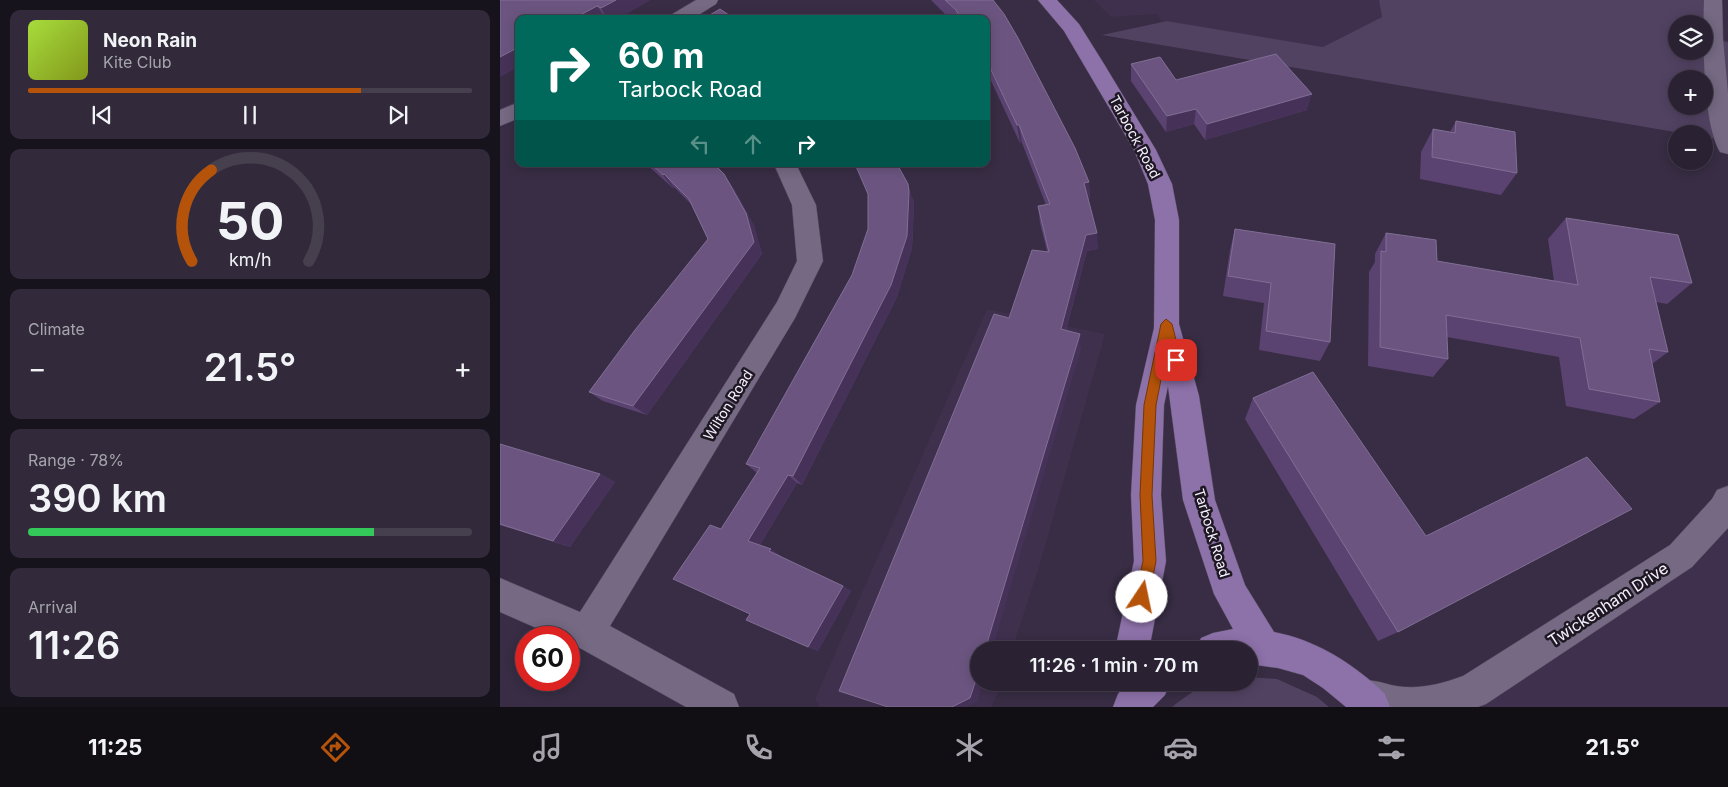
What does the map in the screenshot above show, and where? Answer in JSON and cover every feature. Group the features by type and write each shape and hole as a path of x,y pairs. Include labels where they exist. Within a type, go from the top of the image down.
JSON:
{"main road":[{"name":"Tarbock Road","path":"1047,0 1072,28 1144,150 1160,184 1167,220 1166,324 1150,405 1146,495 1150,561 1134,641"},
{"name":"Tarbock Road","path":"1166,324 1185,396 1199,500 1231,594 1263,647"},
{"path":"1258,647 1315,662 1368,702"},
{"path":"1120,707 1123,691"},
{"path":"1131,707 1143,691"}],"street":[{"path":"685,15 709,0"},
{"path":"1713,0 1713,39 1719,112 1728,146"},
{"path":"500,119 515,111"},
{"name":"Wilton Road","path":"587,632 786,310 810,261 804,205 786,167"},
{"name":"Twickenham Drive","path":"1368,702 1404,705 1436,704 1468,699 1681,556 1723,510 1728,501"},
{"path":"500,596 587,632 721,707"}],"shaded area":[{"path":"1094,0 1379,0 1382,17 1323,47 1167,21 1162,22 1157,14 1111,17"},
{"path":"1379,0 1713,0 1713,15 1668,15 1668,60 1713,60 1713,39 1728,42 1728,146 1726,140 1713,138 1713,125 1668,125 1668,131 1102,35 1167,21 1323,47 1382,17"},
{"path":"987,309 1105,334 1040,564 1015,641 970,641 970,691 999,691 991,707 820,707 815,699"},
{"path":"1728,501 1728,707 1471,707 1681,556"},
{"path":"1258,678 1277,679 1317,697 1329,707 1172,707 1195,691 1258,691"}],"building":[{"path":"500,0 616,0 601,8 597,6 580,15 515,15 515,49 500,57"},
{"path":"945,0 993,0 1004,14 1075,148 1089,182 1084,183 1097,233 1086,235 1061,329 1080,334 988,641 970,641 970,691 972,691 970,698 952,707 888,707 839,691 994,314 1009,318 1032,250 1049,252 1038,206 1050,204 1019,125 1017,125 990,68 990,15 959,15"},
{"path":"720,9 729,15 710,15"},
{"path":"1276,54 1312,94 1207,124 1196,109 1167,116 1131,64 1160,57 1176,80"},
{"path":"1456,121 1515,132 1517,173 1432,157 1433,129 1455,133"},
{"path":"654,167 717,167 724,174 746,213 754,242 633,406 589,392 635,330 708,239 689,199"},
{"path":"856,167 899,167 908,184 907,236 891,285 793,476 788,475 748,541 771,549 769,551 843,586 808,647 746,620 750,614 673,579 710,525 721,529 760,468 746,464 852,275 868,229 868,194"},
{"path":"1566,218 1678,235 1692,283 1650,277 1668,352 1649,349 1660,402 1589,389 1580,338 1446,315 1448,359 1380,347 1381,251 1386,252 1386,233 1436,240 1437,261 1578,285"},
{"path":"1235,229 1335,244 1330,342 1266,331 1271,283 1228,276"},
{"path":"1313,372 1426,536 1587,457 1632,509 1398,632 1253,398"},
{"path":"500,444 600,474 553,541 500,524"}],"route":[{"path":"1142,597 1150,561 1146,495 1150,405 1166,324 1176,360"}]}
